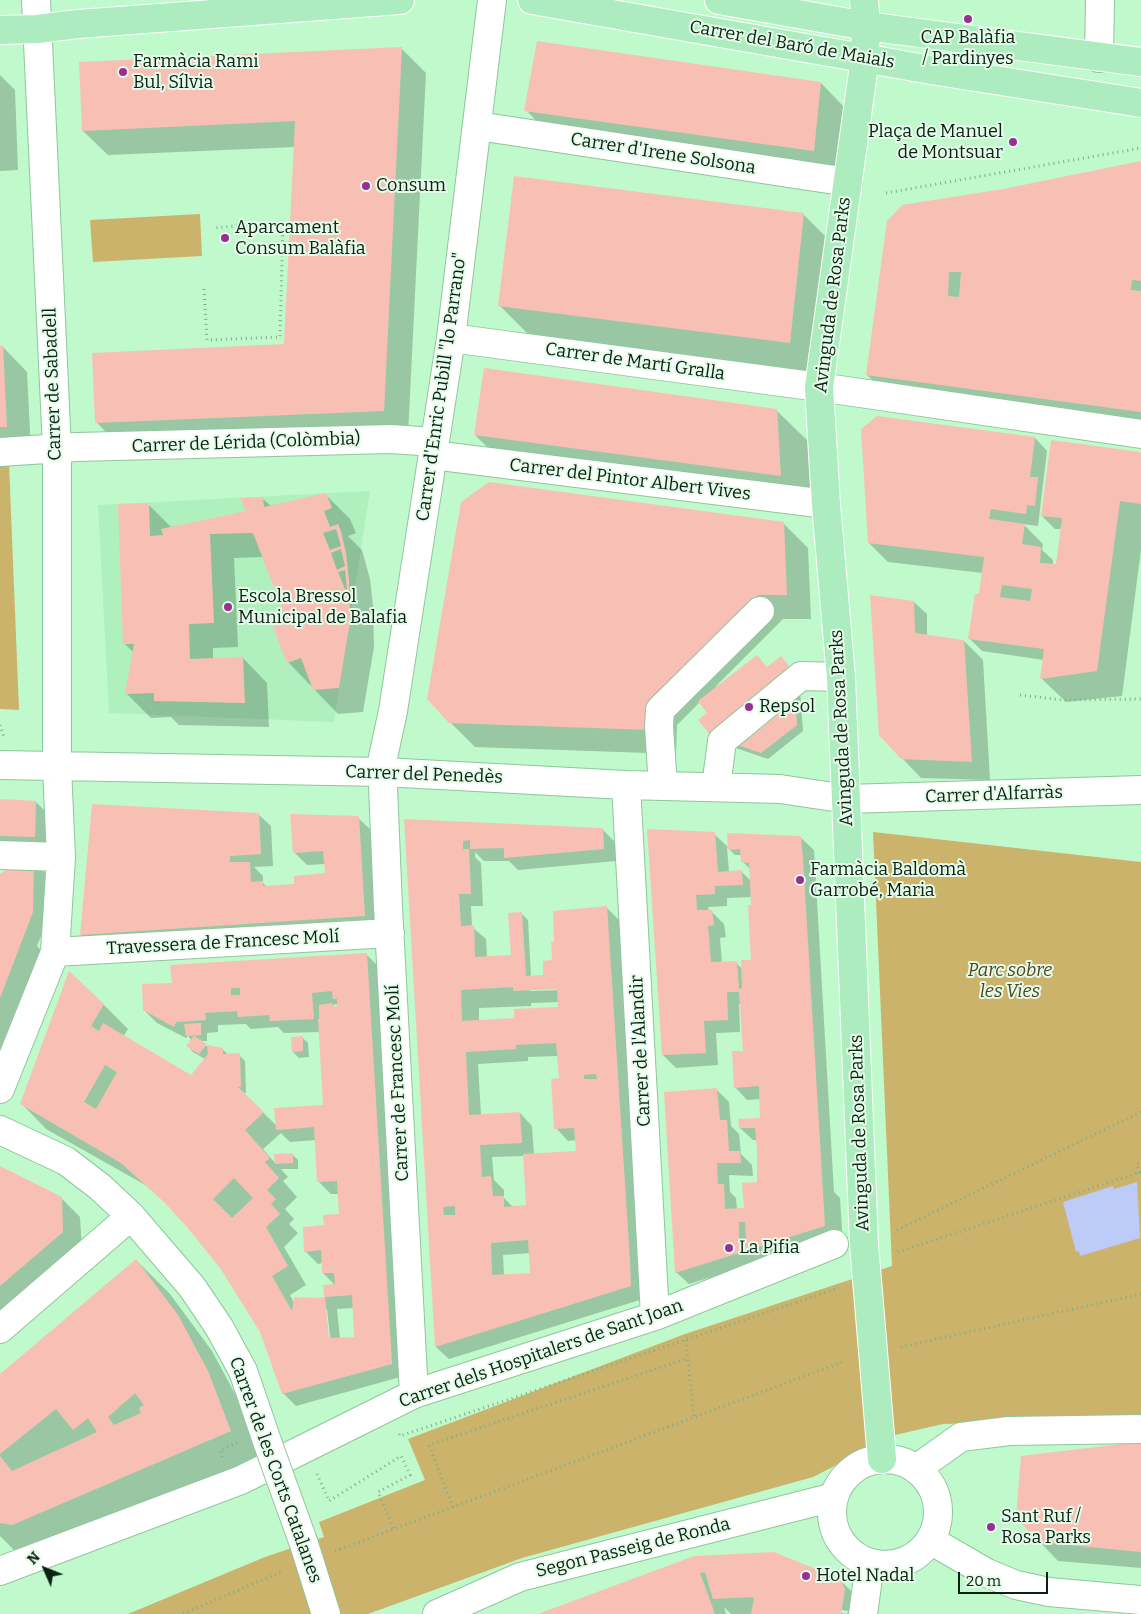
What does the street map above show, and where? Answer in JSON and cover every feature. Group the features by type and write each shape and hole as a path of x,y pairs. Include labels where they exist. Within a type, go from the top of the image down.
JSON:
{"main road":[{"path":"0,30 37,29 78,24 400,0"},
{"name":"Carrer del Baró de Maials","path":"532,0 931,70 1141,103"},
{"name":"Carrer del Baró de Maials","path":"719,0 865,13 1099,58 1141,62"},
{"name":"Avinguda de Rosa Parks","path":"865,13 865,58 819,387 826,504 841,677 864,1244 882,1459"}],"street":[{"name":"Carrer de Sabadell","path":"0,1089 55,952 61,857 57,768 57,449 36,0"},
{"name":"Carrer d'Enric Pubill \"lo Parrano\"","path":"383,772 382,762 393,711 451,338 492,0"},
{"path":"1099,58 1100,0"},
{"name":"Carrer d'Irene Solsona","path":"478,126 848,182"},
{"name":"Carrer de Martí Gralla","path":"451,338 819,387 1141,434"},
{"name":"Carrer de Lérida (Colòmbia)","path":"0,452 391,439 434,448"},
{"name":"Carrer del Pintor Albert Vives","path":"434,448 826,504"},
{"path":"663,786 659,727 660,710 760,611"},
{"path":"716,787 722,741 801,676 841,677"},
{"name":"Carrer del Penedès","path":"0,765 57,768 383,772 626,785 780,789 847,799"},
{"name":"Carrer de Francesc Molí","path":"383,772 414,1394"},
{"name":"Carrer de l'Alandir","path":"626,785 655,1316"},
{"name":"Carrer d'Alfarràs","path":"847,799 1141,790"},
{"path":"0,855 61,857"},
{"name":"Travessera de Francesc Molí","path":"55,952 390,933"},
{"name":"Carrer de les Corts Catalanes","path":"0,1130 66,1161 100,1186 131,1216 192,1287 219,1327 243,1371 256,1442 304,1544 326,1614"},
{"path":"0,1329 131,1216"},
{"name":"Carrer dels Hospitalers de Sant Joan","path":"0,1571 241,1480 414,1394 655,1316 834,1244"},
{"path":"916,1469 961,1437 1009,1431 1141,1429"},
{"path":"882,1459 900,1461 916,1469 928,1481 936,1497 938,1514 935,1531 930,1540 915,1557 901,1564 885,1566 870,1564 855,1557 842,1546 834,1530 831,1514 834,1497 841,1482 852,1470 867,1462 882,1459"},
{"name":"Segon Passeig de Ronda","path":"437,1614 520,1577 834,1497"},
{"path":"930,1540 987,1573 1016,1585 1049,1592 1141,1600"},
{"path":"863,1614 870,1564"}],"path":[{"path":"886,193 1141,148"},
{"path":"204,289 207,340 280,337 283,222 213,228"},
{"path":"1020,695 1063,700 1141,699"},
{"path":"897,1230 1141,1112"},
{"path":"898,1252 1140,1172 1137,1164 1141,1161"},
{"path":"397,1431 400,1436 842,1287"},
{"path":"895,1349 1141,1294"},
{"path":"686,1340 694,1417"},
{"path":"453,1507 429,1445 688,1358"},
{"path":"332,1552 850,1359"},
{"path":"215,1459 222,1457 220,1450 256,1442"},
{"path":"317,1473 329,1501 401,1456 410,1475 378,1492 394,1529"},
{"path":"182,1614 285,1570"}],"shaded area":[{"name":"Escola Bressol Municipal de Balafia","path":"370,491 334,722 109,713 98,505"}],"green space":[{"path":"200,214 202,256 93,262 90,220"},
{"path":"0,463 9,463 19,710 0,709"},
{"name":"Parc sobre les Vies","path":"873,832 1141,862 1141,1418 943,1424 882,1438 850,1458 813,1477 522,1558 368,1614 128,1614 265,1557 324,1537 319,1522 425,1480 408,1439 685,1334 892,1266"}],"water":[{"path":"1137,1182 1140,1238 1080,1256 1079,1251 1076,1252 1063,1202 1113,1186 1114,1189"}],"building":[{"path":"537,41 821,82 814,151 524,111"},
{"path":"402,47 384,411 95,423 92,353 284,344 295,121 82,131 79,62"},
{"path":"1141,161 1141,281 1132,280 1131,290 1141,291 1141,412 866,375 887,221 902,205 1003,189","holes":["949,272 961,272 959,297 948,296"]},
{"path":"514,176 804,213 790,343 498,306"},
{"path":"0,346 3,346 7,427 0,427"},
{"path":"484,368 777,409 781,476 474,435"},
{"path":"877,416 1035,437 1030,477 1038,477 1035,506 1027,505 1026,514 991,509 989,519 1025,524 1022,544 1041,547 1040,563 1056,564 1062,518 1041,516 1051,440 1141,452 1141,504 1120,501 1097,671 1040,679 1044,649 968,639 975,594 979,594 984,557 868,543 861,429","holes":["1002,585 1032,589 1030,601 1000,597"]},
{"path":"489,482 784,522 787,595 758,595 653,701 652,730 449,723 427,699 461,502"},
{"path":"326,493 332,508 324,511 330,527 338,524 341,531 349,580 350,621 339,688 313,690 301,658 287,663 273,627 287,621 253,533 210,534 214,623 189,624 190,659 243,657 245,703 154,701 154,693 125,694 134,644 123,644 118,504 149,503 150,536 163,535 161,529 246,511 240,498 263,497 264,507","holes":["336,529 341,546 330,550 323,533","341,549 345,566 337,570 331,553","345,570 347,589 345,589 338,572"]},
{"path":"870,595 914,601 915,633 964,640 972,762 901,759 879,735"},
{"name":"Repsol","path":"757,655 767,667 781,656 793,671 797,725 761,753 711,736 698,720 707,713 698,701"},
{"path":"0,799 36,801 35,837 0,836"},
{"path":"92,804 259,813 261,854 230,856 230,862 250,862 251,882 263,881 263,886 294,884 294,876 325,873 323,851 293,853 290,814 359,816 365,916 80,935"},
{"path":"404,819 603,828 604,849 504,858 504,848 470,849 470,840 463,841 463,849 469,849 471,894 459,894 461,926 474,925 475,957 511,955 508,913 522,912 526,976 543,975 543,961 552,960 551,942 554,942 553,911 607,906 631,1286 435,1347","holes":["513,987 513,991 557,989 558,1007 514,1009 514,1018 462,1021 461,990","556,1043 559,1078 551,1079 554,1129 574,1128 576,1151 523,1154 526,1205 504,1207 504,1196 493,1196 491,1176 482,1177 480,1145 522,1143 520,1112 469,1115 466,1052 516,1049 516,1045","596,1074 597,1079 584,1079 584,1075","455,1206 455,1215 444,1215 443,1207","528,1240 530,1273 492,1275 491,1243"]},
{"path":"647,829 715,832 718,872 742,870 743,885 715,886 715,894 696,895 697,910 712,910 714,925 708,926 711,962 737,961 739,989 742,988 741,960 751,960 748,905 751,905 749,863 741,862 740,849 728,850 727,833 801,836 825,1226 675,1273 664,1092 717,1088 720,1120 727,1120 729,1151 740,1151 741,1163 717,1163 718,1184 724,1184 725,1209 744,1208 742,1183 757,1182 755,1128 739,1128 738,1119 760,1118 759,1086 734,1088 732,1051 743,1051 739,992 727,992 728,1020 704,1021 706,1053 662,1055","holes":["739,1222 745,1222 746,1239 739,1240"]},
{"path":"23,859 34,860 33,912 0,998 0,874"},
{"path":"367,953 392,1364 282,1394 260,1332 220,1268 187,1227 165,1203 121,1163 20,1104 69,971 104,1004 91,1026 99,1031 103,1023 191,1075 208,1054 207,1045 223,1048 223,1054 240,1053 241,1087 238,1087 263,1113 245,1130 270,1158 265,1162 279,1178 267,1190 276,1199 271,1204 280,1214 266,1227 288,1266 272,1276 292,1311 294,1297 324,1297 323,1285 335,1284 334,1273 322,1273 321,1250 304,1252 303,1227 324,1225 323,1215 339,1214 337,1181 317,1182 314,1127 276,1130 274,1108 323,1105 318,1019 319,1005 332,1003 333,1007 337,1006 337,999 333,999 332,991 312,993 314,1019 270,1021 269,1015 238,1017 237,1011 205,1013 206,1020 176,1022 174,1027 143,1010 142,984 172,983 170,965","holes":["231,988 240,988 240,995 231,995","105,1065 117,1072 96,1109 84,1102","234,1178 253,1198 232,1218 213,1199","352,1295 354,1337 329,1338 325,1297"]},
{"path":"201,1023 201,1035 186,1036 184,1024"},
{"path":"194,1036 207,1044 199,1054 186,1046"},
{"path":"303,1036 303,1051 292,1052 291,1037"},
{"path":"293,1153 293,1163 275,1164 274,1154"},
{"path":"0,1166 62,1197 63,1232 0,1286"},
{"path":"136,1259 178,1315 208,1371 231,1431 12,1525 0,1523 0,1456 12,1471 97,1432 88,1418 73,1430 56,1409 0,1454 0,1374","holes":["135,1393 144,1405 139,1408 141,1413 114,1425 108,1417"]},
{"path":"1141,1443 1141,1552 1038,1542 1016,1517 1021,1456"},
{"path":"774,1552 840,1579 845,1589 841,1614 751,1614 754,1599 752,1597 713,1599 705,1572 700,1573 715,1614 538,1614 694,1556"}],"place":[{"name":"CAP Balàfia / Pardinyes","path":"968,19"},
{"name":"Farmàcia Rami Bul, Sílvia","path":"123,72"},
{"name":"Plaça de Manuel de Montsuar","path":"1013,142"},
{"name":"Consum","path":"366,186"},
{"name":"Aparcament Consum Balàfia","path":"225,238"},
{"name":"Escola Bressol Municipal de Balafia","path":"228,607"},
{"name":"Repsol","path":"749,707"},
{"name":"Farmàcia Baldomà Garrobé, Maria","path":"800,880"},
{"name":"La Pifia","path":"729,1248"},
{"name":"Sant Ruf / Rosa Parks","path":"991,1527"},
{"name":"Hotel Nadal","path":"806,1576"}]}
